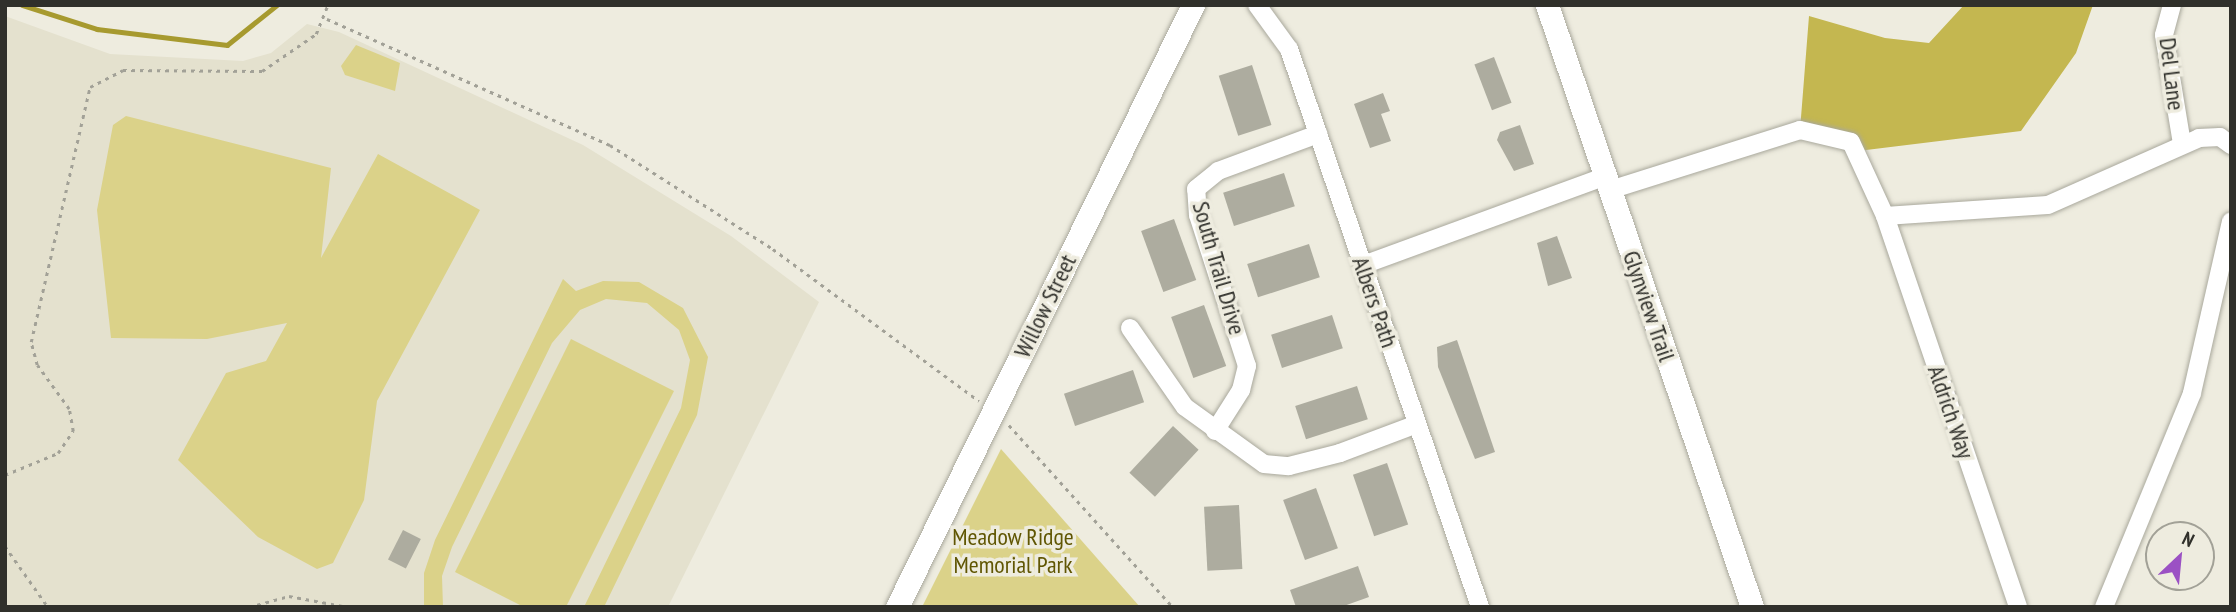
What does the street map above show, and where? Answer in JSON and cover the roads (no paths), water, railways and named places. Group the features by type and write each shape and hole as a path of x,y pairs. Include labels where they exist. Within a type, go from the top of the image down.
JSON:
{"street":[{"name":"Willow Street","path":"897,607 1193,5"},
{"name":"Albers Path","path":"1257,5 1281,32 1480,607"},
{"name":"Del Lane","path":"2172,5 2164,36 2182,144"},
{"name":"Glynview Trail","path":"1549,6 1752,607"},
{"name":"Aldrich Way","path":"1363,265 1607,184 1800,130 1851,142 1885,216 2018,607"},
{"name":"South Trail Drive","path":"1214,431 1241,390 1247,366 1198,215 1196,189 1218,171 1318,134"},
{"path":"1885,216 2048,205 2182,144 2210,136 2231,145"},
{"path":"2104,607 2192,393 2231,221"},
{"path":"1130,328 1185,407 1251,459 1289,466 1417,424"}],"waterway":[{"path":"22,5 97,29 227,45 277,5"}],"park label":[{"name":"Meadow Ridge Memorial Park","path":"1013,551"}]}
